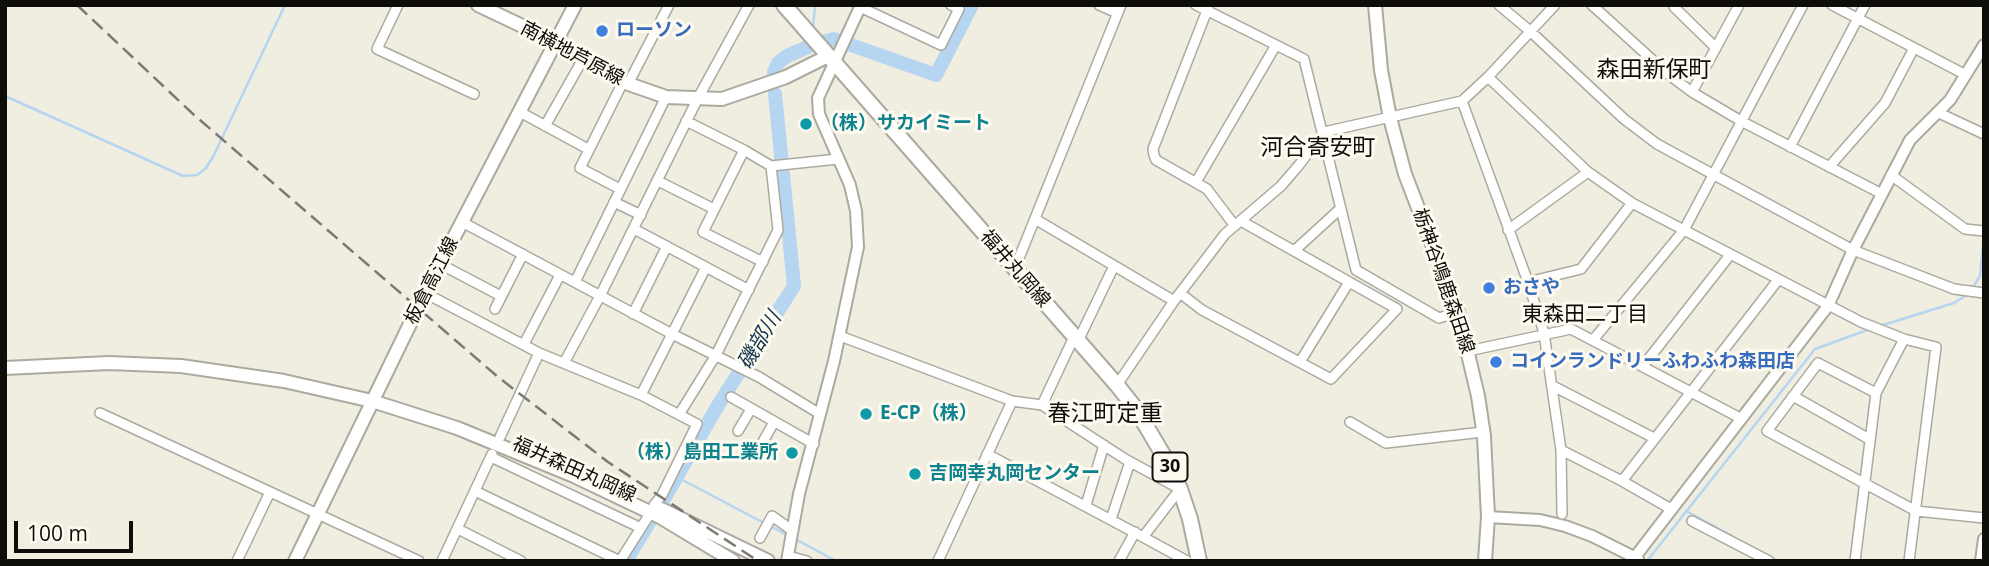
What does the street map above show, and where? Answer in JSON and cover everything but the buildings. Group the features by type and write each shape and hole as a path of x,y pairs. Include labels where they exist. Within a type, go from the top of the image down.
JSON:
{"main road":[{"name":"南横地芦原線","path":"478,5 556,42 625,83 666,97 722,99 753,90 831,59"},
{"name":"板倉高江線","path":"295,561 425,293 575,5"},
{"name":"福井丸岡線","path":"784,5 1117,385 1150,431 1180,489 1199,561"},
{"name":"栃神谷鳴鹿森田線","path":"1375,5 1381,70 1390,118 1405,174 1458,312 1478,396 1488,517 1485,561"},
{"name":"福井森田丸岡線","path":"5,368 109,363 181,366 284,381 372,401 389,402 439,415 499,440 768,561"},
{"name":"福井森田丸岡線","path":"657,511 733,561"}],"street":[{"path":"398,5 377,49 474,94"},
{"path":"620,190 580,168 668,5"},
{"path":"807,561 787,558 799,494 840,336 858,247 856,211 850,185 818,104 831,59 861,6 941,45 959,9 951,5"},
{"path":"1015,268 1119,9 1099,5"},
{"path":"1196,5 1208,8 1304,59 1356,270 1439,318 1458,312"},
{"path":"1499,5 1624,119 1657,144 1853,250 1943,285 1984,293"},
{"path":"1117,385 1212,251 1238,223 1281,186 1324,132 1462,101 1555,5"},
{"path":"1592,5 1669,75 1692,92 1741,121 1882,194"},
{"path":"1692,92 1739,5"},
{"path":"1593,340 1684,230 1803,5"},
{"path":"1832,5 1966,75"},
{"path":"1790,147 1865,5"},
{"path":"564,363 746,6"},
{"path":"1674,6 1716,48"},
{"path":"1035,219 1114,266 1331,379 1396,309 1294,251 1238,223 1207,189 1156,160 1153,149 1208,8"},
{"path":"1196,182 1276,45"},
{"path":"1488,517 1540,520 1565,526 1592,536 1636,559 1671,509 1828,306 1853,250 1914,134 1951,100 1984,45"},
{"path":"1829,167 1885,103 1914,48"},
{"path":"545,126 583,59"},
{"path":"1488,76 1588,172 1632,203 1861,322 1936,348 1909,561"},
{"path":"575,282 666,97"},
{"path":"1462,101 1544,333 1561,450 1562,514"},
{"path":"520,112 588,149"},
{"path":"1939,113 1984,134"},
{"path":"686,121 777,165 838,159"},
{"path":"744,150 702,232 763,262"},
{"path":"680,413 716,355 778,230 777,165"},
{"path":"1508,230 1588,172"},
{"path":"1891,176 1965,229 1984,231"},
{"path":"657,181 714,209"},
{"path":"614,202 641,215"},
{"path":"1528,282 1581,269 1632,203"},
{"path":"1294,251 1341,208"},
{"path":"462,222 633,314 741,368 820,414"},
{"path":"634,229 749,290"},
{"path":"633,314 667,246"},
{"path":"495,309 523,254"},
{"path":"1643,366 1730,255"},
{"path":"440,264 501,296"},
{"path":"1042,405 1114,266"},
{"path":"641,395 706,267"},
{"path":"524,344 560,275"},
{"path":"1622,481 1778,280"},
{"path":"1300,362 1349,282"},
{"path":"425,293 539,353 641,395 697,424 662,495 657,511 641,528 620,561 475,491"},
{"path":"1468,351 1571,329 1742,419"},
{"path":"840,336 1012,401 1042,405 1180,489 1139,534 1119,561"},
{"path":"1855,561 1876,393 1904,339"},
{"path":"442,561 539,353"},
{"path":"1876,393 1818,363 1767,431 1916,511 1984,518"},
{"path":"1553,386 1654,438"},
{"path":"1793,396 1869,439"},
{"path":"731,397 814,444"},
{"path":"938,561 1012,401"},
{"path":"738,432 751,409"},
{"path":"100,412 419,561"},
{"path":"760,447 774,422"},
{"path":"1350,422 1386,443 1483,432"},
{"path":"1086,505 1104,445"},
{"path":"1561,450 1671,509"},
{"path":"987,454 1187,561"},
{"path":"491,457 641,528"},
{"path":"1111,519 1130,461"},
{"path":"237,561 271,492"},
{"path":"760,538 772,516 793,531"},
{"path":"1692,521 1769,561"},
{"path":"458,529 521,561"},
{"path":"1981,561 1984,539"}],"waterway":[{"path":"5,96 183,176 197,175 206,168 214,155 285,5"},
{"path":"813,29 815,5"},
{"name":"磯部川","path":"823,42 834,39 936,75 972,5"},
{"name":"磯部川","path":"774,72 778,63 787,56 810,46"},
{"name":"磯部川","path":"660,506 717,407 794,286 775,94"},
{"path":"1972,289 1980,276 1984,235"},
{"path":"1880,326 1954,303 1968,294"},
{"path":"1647,561 1815,349 1870,329"},
{"path":"677,477 764,523"},
{"path":"1686,511 1778,561"},
{"name":"磯部川","path":"626,561 649,523"},
{"path":"770,526 789,536"},
{"path":"795,539 836,561"}],"railway":[{"path":"77,5 193,114 498,377 608,462 758,561"}],"place":[{"name":"ローソン","path":"602,31"},
{"name":"（株）サカイミート","path":"806,124"},
{"name":"おさや","path":"1489,288"},
{"name":"コインランドリーふわふわ森田店","path":"1496,362"},
{"name":"E-CP（株）","path":"866,414"},
{"name":"（株）島田工業所","path":"792,453"},
{"name":"吉岡幸丸岡センター","path":"915,474"}],"district":[{"name":"森田新保町","path":"1654,70"},
{"name":"河合寄安町","path":"1318,148"},
{"name":"東森田二丁目","path":"1585,315"},
{"name":"春江町定重","path":"1105,414"}]}
